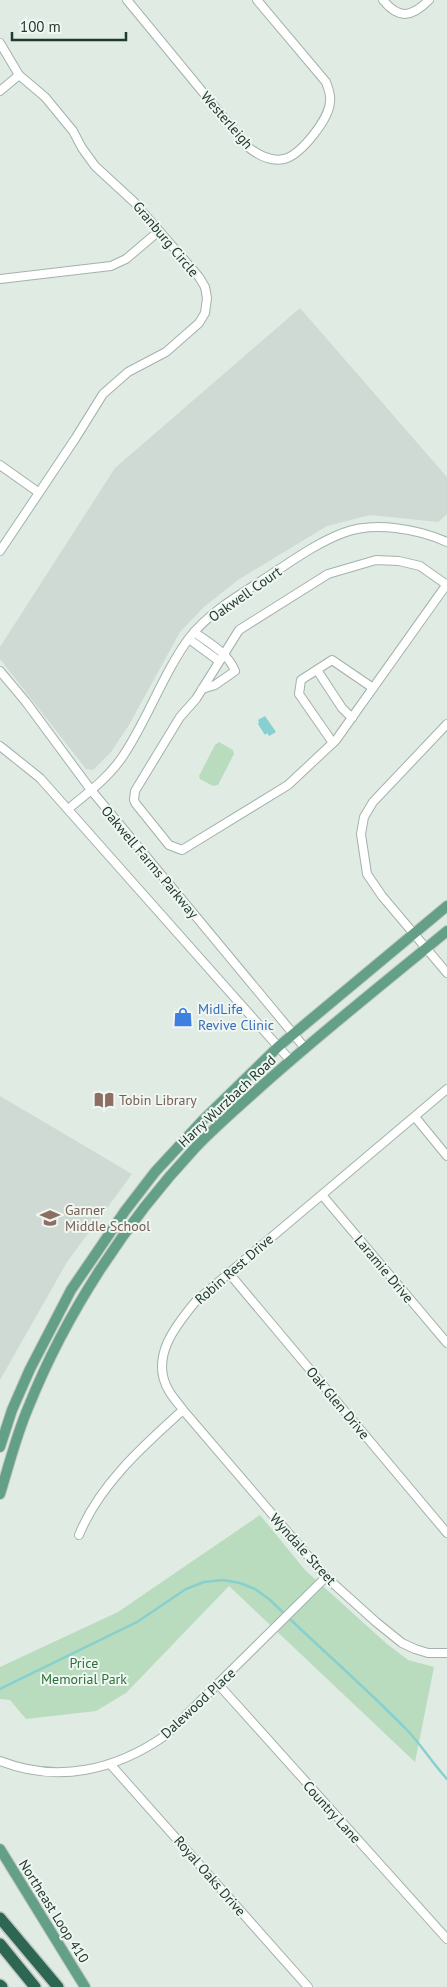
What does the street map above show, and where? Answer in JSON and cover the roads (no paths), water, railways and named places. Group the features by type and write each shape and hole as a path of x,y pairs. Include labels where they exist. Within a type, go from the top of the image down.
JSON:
{"highway":[{"path":"0,1918 58,1987"},
{"path":"0,1944 35,1987"}],"main road":[{"name":"Harry Wurzbach Road","path":"0,1447 12,1410 30,1369 71,1290 139,1191 203,1120 279,1046 447,906"},
{"name":"Harry Wurzbach Road","path":"0,1494 16,1440 42,1374 58,1341 100,1269 145,1208 194,1149 213,1130 290,1060 447,931"},
{"name":"Northeast Loop 410","path":"0,1849 84,1987"},
{"path":"0,1858 10,1865"}],"street":[{"name":"Westerleigh","path":"127,0 248,147 262,156 272,159 284,159 303,146 326,116 330,94 326,82 257,0"},
{"path":"383,0 392,10 409,14 418,10 428,0"},
{"name":"Granburg Circle","path":"0,44 19,75 45,98 56,111 73,132 95,166 126,194 199,277 205,287 207,298 205,313 200,323 166,352 128,372 103,394 0,551"},
{"path":"0,91 19,75"},
{"path":"0,279 111,266 126,259 159,231"},
{"path":"0,466 38,492"},
{"name":"Oakwell Court","path":"68,809 107,776 122,757 192,636 213,614 232,600 307,551 346,532 389,527 411,530 447,542"},
{"path":"376,560 399,560 420,566 447,585 333,743 288,785 182,850 169,845 136,804 134,800 135,791 180,717 196,699 221,658 239,630 328,574 376,560"},
{"path":"192,636 232,664 235,671 215,685 202,689"},
{"path":"333,743 299,694 301,680 332,660 373,688"},
{"path":"317,670 342,708 352,718"},
{"name":"Oakwell Farms Parkway","path":"0,671 26,702 91,790 305,1048"},
{"path":"447,724 373,802 364,818 362,844 367,874 382,896 447,973"},
{"name":"Oakwell Farms Parkway","path":"0,746 40,778 290,1060"},
{"name":"Robin Rest Drive","path":"183,1410 168,1390 162,1364 166,1346 174,1329 196,1300 415,1117 447,1088"},
{"path":"415,1117 447,1156"},
{"path":"203,1120 213,1130"},
{"path":"184,1141 194,1149"},
{"name":"Laramie Drive","path":"322,1195 447,1343"},
{"path":"110,1234 120,1241"},
{"name":"Oak Glen Drive","path":"228,1272 447,1534"},
{"path":"30,1369 42,1374"},
{"path":"79,1535 84,1522 106,1488 158,1432 183,1410"},
{"name":"Wyndale Street","path":"183,1410 326,1578 402,1643 428,1653 447,1652"},
{"name":"Dalewood Place","path":"0,1761 36,1771 89,1770 136,1754 166,1735 326,1578"},
{"name":"Country Lane","path":"218,1684 447,1940"},
{"name":"Royal Oaks Drive","path":"111,1764 308,1987"},
{"name":"Dalewood Place","path":"0,1766 11,1765"}],"water":[{"path":"265,716 276,732 269,736 267,733 265,735 258,724 258,720"}],"waterway":[{"path":"0,1689 137,1622 186,1589 204,1582 223,1580 240,1583 255,1589 269,1599 372,1696 411,1735 447,1779"}],"place":[{"name":"MidLife Revive Clinic","path":"183,1017"},
{"name":"Tobin Library","path":"104,1100"},
{"name":"Garner Middle School","path":"50,1218"}],"park label":[{"name":"Price Memorial Park","path":"84,1672"}]}
